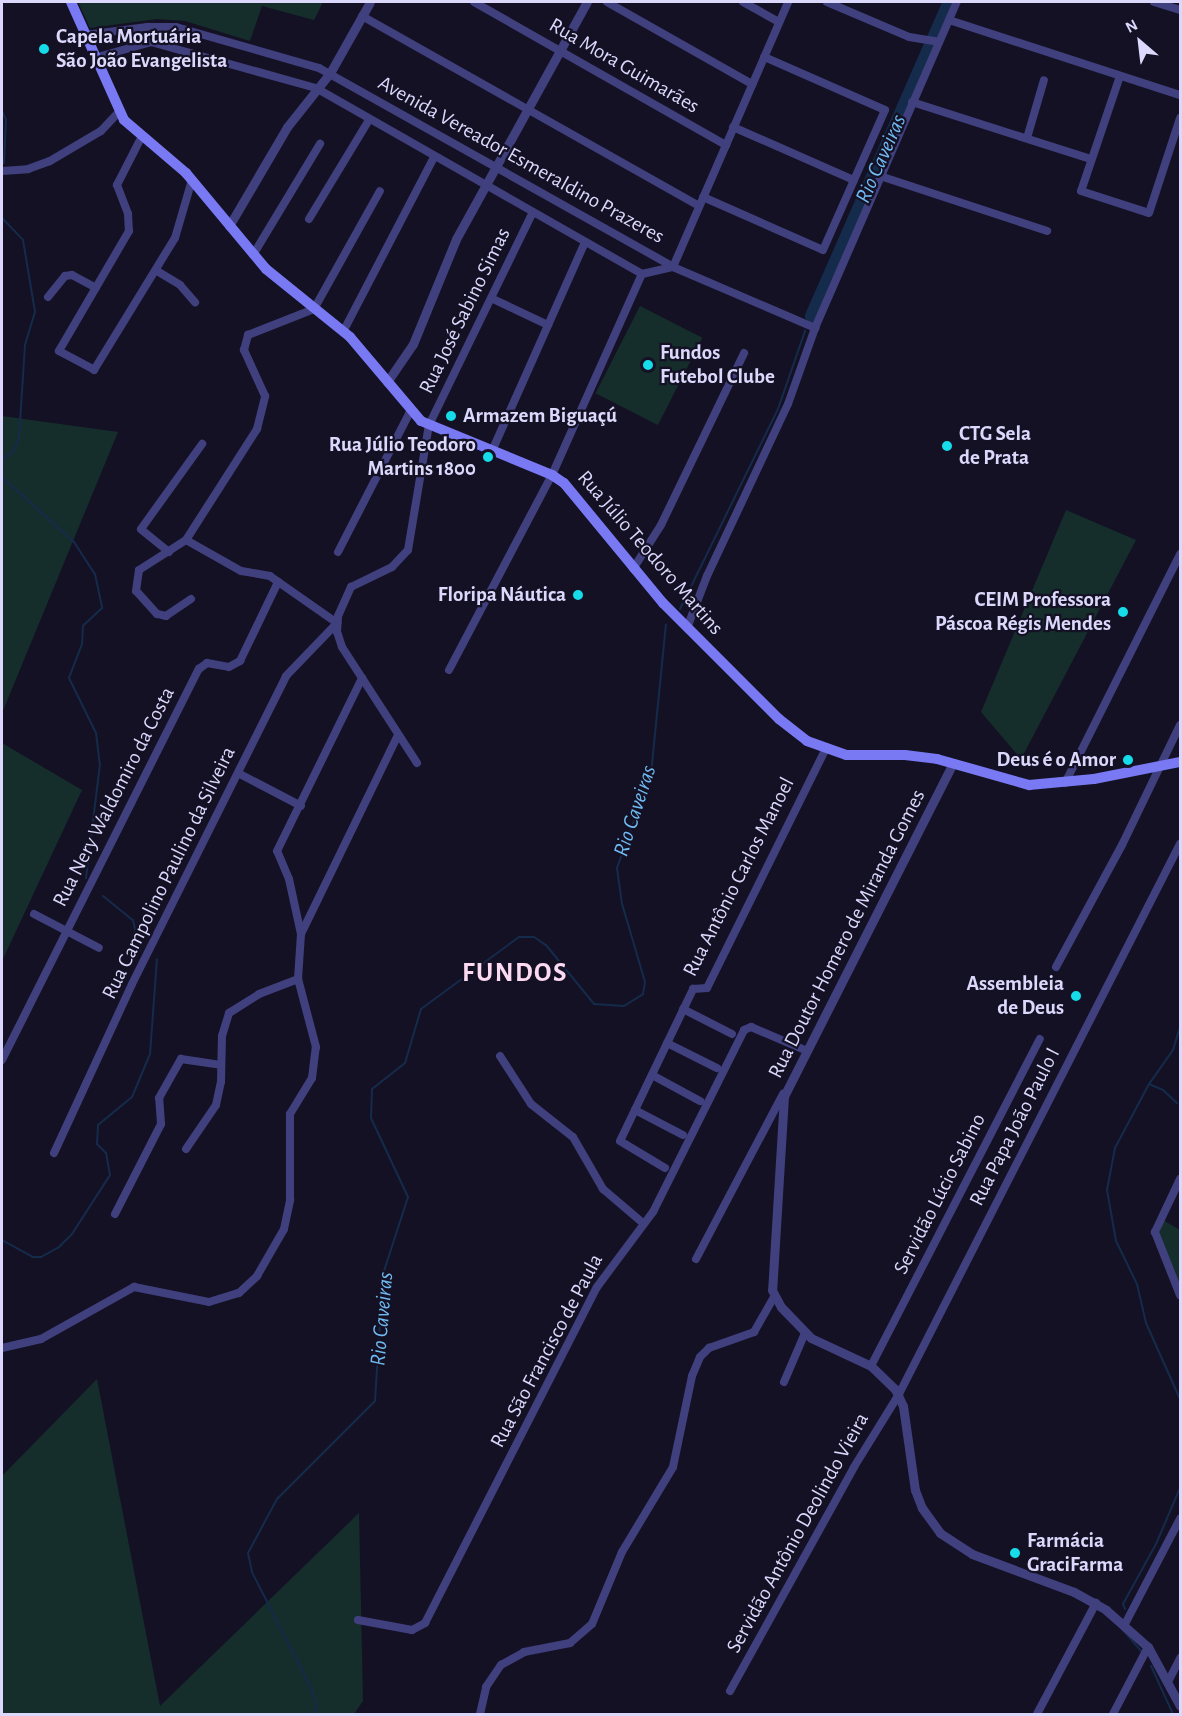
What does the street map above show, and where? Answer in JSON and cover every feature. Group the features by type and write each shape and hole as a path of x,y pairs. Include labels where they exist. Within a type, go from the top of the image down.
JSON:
{"main road":[{"name":"Rua Júlio Teodoro Martins","path":"71,2 119,112 141,138 192,180 253,255 314,309 344,330 411,412 429,425 552,475 573,492 633,569 687,628 788,728 825,750 855,756 916,755 1019,784 1065,783 1180,762"}],"street":[{"path":"229,226 287,127 315,88 330,73 370,2"},
{"name":"Rua Mora Guimarães","path":"474,2 726,144"},
{"path":"387,382 413,344 438,279 495,165 587,2"},
{"path":"607,2 752,84"},
{"path":"742,2 779,22"},
{"path":"788,2 673,267 815,327"},
{"path":"827,2 902,34 938,42"},
{"path":"687,628 707,576 788,404 815,327 957,2"},
{"path":"1154,2 1180,10"},
{"path":"362,16 699,206"},
{"path":"949,20 1120,76 1179,92"},
{"name":"Avenida Vereador Esmeraldino Prazeres","path":"85,35 147,27 176,27 247,44 330,73 673,267"},
{"name":"Avenida Vereador Esmeraldino Prazeres","path":"94,58 151,42 315,88 642,274 673,267"},
{"path":"703,197 823,250 885,110 764,57"},
{"path":"1120,76 1081,191 1149,213 1180,118"},
{"path":"1027,138 1044,80"},
{"path":"912,102 1091,159"},
{"path":"2,171 34,168 50,161 101,131 119,112"},
{"path":"309,219 369,120"},
{"path":"733,127 854,180"},
{"path":"141,138 117,185 128,214 125,240 58,351 94,370 157,271 178,229 192,180"},
{"path":"253,255 320,144"},
{"path":"344,330 434,157"},
{"path":"880,176 1047,231"},
{"path":"191,599 180,609 162,616 136,591 141,567 186,540 249,444 264,410 264,388 246,356 245,340 252,332 314,309 380,191"},
{"name":"Rua José Sabino Simas","path":"337,623 348,590 392,567 408,550 429,425 493,299 533,212"},
{"path":"492,451 585,242"},
{"path":"157,271 180,285 195,302"},
{"path":"449,670 552,475 642,274"},
{"path":"48,297 65,276 72,275 96,288"},
{"path":"493,299 548,325"},
{"path":"633,569 661,525 744,353"},
{"path":"338,552 411,412"},
{"path":"169,552 141,529 202,444"},
{"path":"186,540 241,571 278,582 337,623 339,642 417,763"},
{"path":"1065,783 1180,554"},
{"name":"Rua Nery Waldomiro da Costa","path":"2,1059 199,669 207,663 229,667 240,661 278,582"},
{"name":"Rua Campolino Paulino da Silveira","path":"54,1153 132,984 289,671 337,623"},
{"path":"2,1348 41,1339 134,1287 209,1302 239,1293 257,1276 287,1220 290,1114 312,1078 315,1054 314,1033 298,979 301,934 291,887 277,851 362,678"},
{"path":"1056,967 1180,725"},
{"path":"301,934 398,735"},
{"name":"Rua Antônio Carlos Manoel","path":"665,1168 620,1141 693,989 706,988 825,750"},
{"name":"Rua Doutor Homero de Miranda Gomes","path":"774,1297 770,1277 783,1106 789,1085 953,764"},
{"path":"238,773 301,806"},
{"name":"Rua Papa João Paulo I","path":"899,1394 1180,844"},
{"path":"34,915 99,948"},
{"path":"186,1149 212,1114 219,1096 222,1036 229,1013 259,994 298,979"},
{"path":"683,1009 732,1034"},
{"name":"Rua São Francisco de Paula","path":"358,1620 417,1629 425,1623 597,1287 653,1212 744,1030 751,1027 805,1050"},
{"name":"Servidão Lúcio Sabino","path":"871,1366 1040,1039"},
{"path":"667,1043 717,1068"},
{"path":"500,1056 531,1104 573,1137 603,1189 643,1223"},
{"path":"115,1214 161,1124 159,1098 181,1059 222,1065"},
{"path":"652,1075 700,1101"},
{"path":"696,1259 789,1085"},
{"path":"635,1110 683,1135"},
{"path":"1180,1179 1155,1232 1180,1295"},
{"path":"480,1714 486,1687 501,1665 524,1652 570,1643 592,1624 622,1552 673,1467 692,1376 700,1357 709,1348 754,1332 774,1297 805,1333 822,1346 871,1366 899,1394 913,1481 934,1526 967,1551 1095,1603 1125,1624 1148,1647 1169,1680 1180,1706"},
{"path":"784,1382 805,1333"},
{"name":"Servidão Antônio Deolindo Vieira","path":"730,1690 854,1467 899,1394"},
{"path":"1125,1624 1180,1519"},
{"path":"1037,1714 1095,1603"},
{"path":"1113,1714 1148,1647"},
{"path":"1169,1680 1180,1658"}],"green space":[{"path":"78,2 323,2 314,20 262,6 250,41 185,21 157,19 90,28"},
{"name":"Fundos Futebol Clube","path":"640,306 702,338 658,425 596,393"},
{"path":"2,416 118,432 2,713"},
{"path":"1066,510 1136,540 1021,759 981,712"},
{"path":"2,743 82,790 2,961"},
{"path":"1163,1220 1180,1230 1180,1288 1159,1235"},
{"path":"97,1379 160,1706 359,1513 363,1701 354,1714 2,1714 2,1476"}],"waterway":[{"name":"Rio Caveiras","path":"812,316 950,2"},
{"path":"2,111 6,120 4,163"},
{"path":"2,218 23,240 35,312 25,345 19,438 13,452 2,459"},
{"name":"Rio Caveiras","path":"680,609 778,409 805,331"},
{"path":"2,477 74,542 95,574 102,608 83,626 82,644 69,678 96,733 100,764 86,878"},
{"name":"Rio Caveiras","path":"313,1714 317,1706 311,1688 252,1572 248,1553 277,1499 375,1401 383,1274 408,1197 371,1118 372,1089 405,1063 421,1009 519,937 534,937 546,945 594,1004 624,1006 643,994 645,982 622,904 617,868 651,774 666,625"},
{"path":"103,896 133,920 140,950"},
{"path":"2,1240 33,1257 41,1257 59,1247 72,1234 110,1175 106,1153 97,1144 98,1125 132,1097 150,1054 157,959"},
{"path":"1180,1027 1173,1050 1149,1084 1115,1148 1107,1190 1116,1241 1137,1284 1146,1323 1180,1399"},
{"path":"1149,1084 1163,1090 1177,1103"},
{"path":"1125,1609 1123,1604 1156,1544 1180,1488"},
{"path":"1122,1629 1142,1652"},
{"path":"1151,1666 1173,1714"}],"place":[{"name":"Capela Mortuária São João Evangelista","path":"44,49"},
{"name":"Fundos Futebol Clube","path":"648,365"},
{"name":"Armazem Biguaçú","path":"451,416"},
{"name":"CTG Sela de Prata","path":"947,446"},
{"name":"Rua Júlio Teodoro Martins 1800","path":"488,457"},
{"name":"Floripa Náutica","path":"578,595"},
{"name":"CEIM Professora Páscoa Régis Mendes","path":"1123,612"},
{"name":"Deus é o Amor","path":"1128,760"},
{"name":"Assembleia de Deus","path":"1076,996"},
{"name":"Farmácia GraciFarma","path":"1015,1553"}],"district":[{"name":"FUNDOS","path":"515,973"}]}
